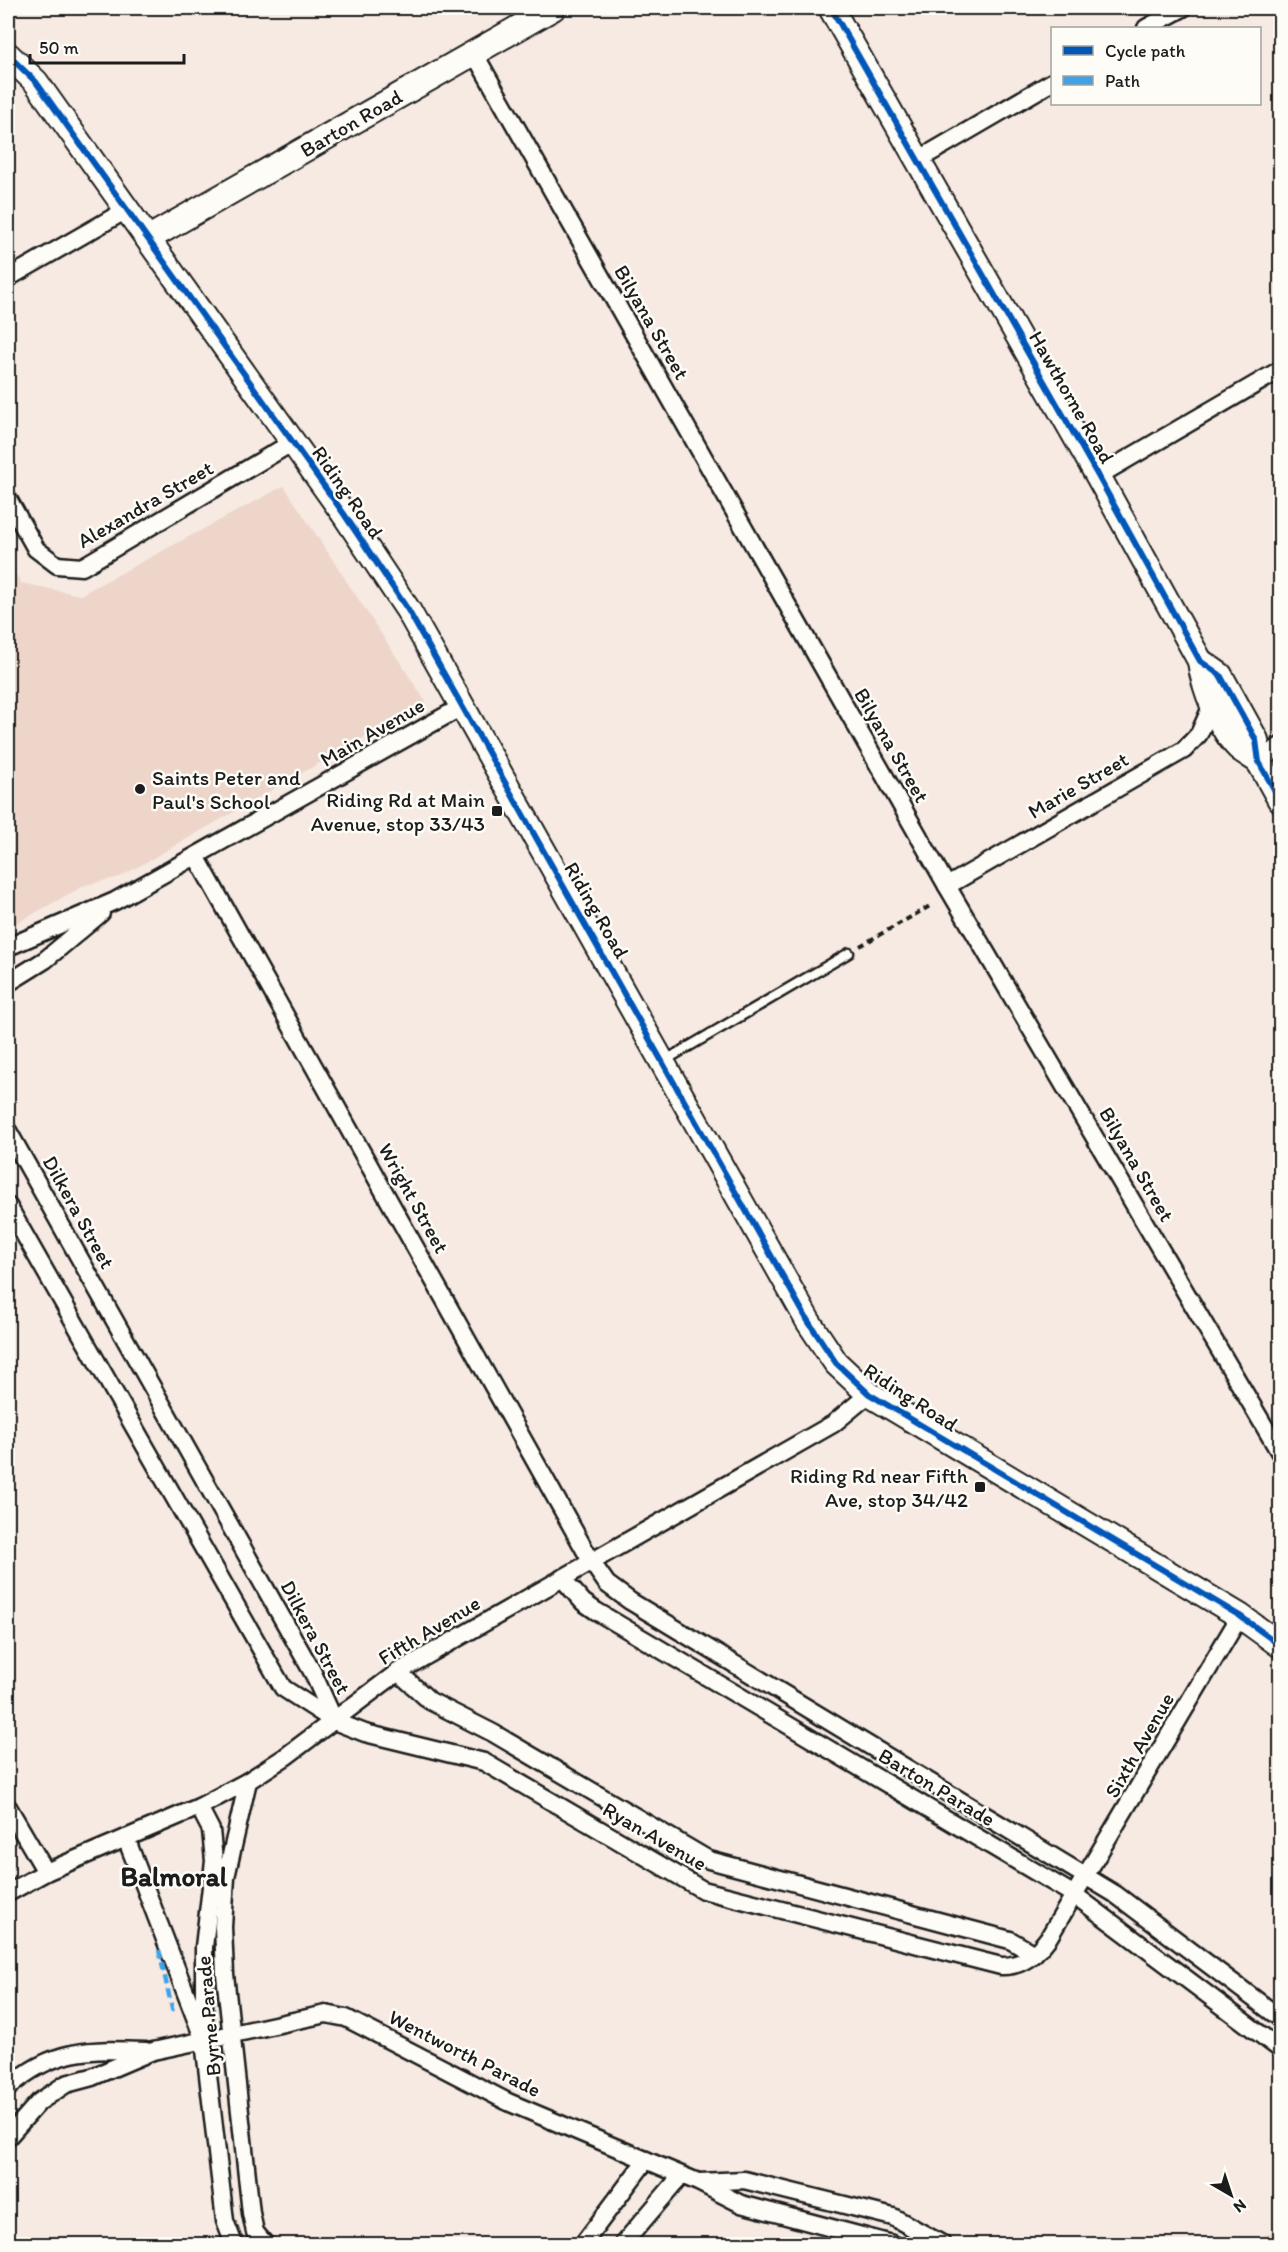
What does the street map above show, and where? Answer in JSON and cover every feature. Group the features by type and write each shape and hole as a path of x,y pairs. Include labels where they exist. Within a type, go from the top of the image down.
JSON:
{"main road":[{"name":"Barton Road","path":"149,238 553,8"},
{"name":"Hawthorne Road","path":"831,8 1098,476 1200,661 1203,684 1212,705 1238,747 1259,762"},
{"name":"Riding Road","path":"8,56 36,82 149,238 408,610 664,1061 808,1321 836,1364 869,1394 1240,1616 1281,1645"},
{"name":"Hawthorne Road","path":"1200,661 1220,675 1256,740 1259,762 1281,800"}],"street":[{"path":"1148,27 1183,8"},
{"name":"Bilyana Street","path":"474,53 947,886 1281,1454"},
{"path":"918,160 1051,83"},
{"path":"8,278 128,209"},
{"path":"1098,476 1281,370"},
{"name":"Alexandra Street","path":"8,499 36,549 57,565 82,567 293,442"},
{"name":"Marie Street","path":"947,886 1184,750 1199,734 1212,705"},
{"name":"Main Avenue","path":"8,947 115,901 196,858 462,706"},
{"path":"1259,762 1281,746"},
{"name":"Wright Street","path":"196,858 591,1561"},
{"name":"Main Avenue","path":"8,983 45,960 115,901"},
{"name":"Dilkera Street","path":"8,1131 313,1673 334,1721"},
{"name":"Dilkera Street","path":"8,1206 283,1688 334,1721"},
{"name":"Fifth Avenue","path":"8,1893 46,1872 200,1807 248,1781 334,1721 398,1672 833,1424 869,1394"},
{"name":"Barton Parade","path":"591,1561 607,1584 630,1601 1115,1894 1281,2018"},
{"name":"Barton Parade","path":"562,1578 583,1602 596,1611 1076,1896 1281,2049"},
{"name":"Sixth Avenue","path":"1076,1896 1240,1616"},
{"name":"Ryan Avenue","path":"398,1672 430,1701 493,1733 709,1860 1010,1940 1034,1954"},
{"name":"Ryan Avenue","path":"334,1721 365,1733 484,1762 703,1890 1001,1966 1015,1966 1034,1954 1050,1937 1076,1896"},
{"name":"Byrne Parade","path":"248,1781 226,1877 225,1974 251,2213 255,2232 265,2244"},
{"path":"8,1807 46,1872"},
{"name":"Byrne Parade","path":"200,1807 211,1830 214,1862 204,1947 204,2041 225,2222 234,2244"},
{"name":"Byrne Parade","path":"126,1838 204,2041"},
{"name":"Wentworth Parade","path":"153,2051 232,2036 326,2014 346,2018 508,2102 698,2182 741,2204 892,2244"},
{"path":"8,2088 34,2068 65,2055 90,2049 153,2051"},
{"path":"8,2138 39,2103 66,2085 92,2077 153,2051"},
{"path":"583,2244 646,2160"},
{"path":"623,2244 681,2176"},
{"name":"Wentworth Parade","path":"698,2182 744,2180 882,2214 914,2227 942,2244"}],"lane":[{"path":"664,1061 849,953"}],"path":[{"path":"849,953 930,906"}],"shaded area":[{"name":"Saints Peter and Paul's School","path":"284,486 426,702 120,877 85,885 8,928 8,560 21,583 80,595"},
{"path":"1280,2229 1280,2244 1246,2244"}],"marked path":[{"path":"159,1950 173,2013"}],"cycle path":[{"path":"831,8 1098,476 1200,661 1220,675 1256,740 1259,762 1280,800"},
{"path":"8,55 36,82 344,514 408,610 808,1321 836,1363 869,1394 1240,1616 1280,1645"}],"place":[{"name":"Saints Peter and Paul's School","path":"140,789"},
{"name":"Riding Rd at Main Avenue, stop 33/43","path":"497,811"},
{"name":"Riding Rd near Fifth Ave, stop 34/42","path":"980,1487"}],"district":[{"name":"Balmoral","path":"174,1876"}]}
